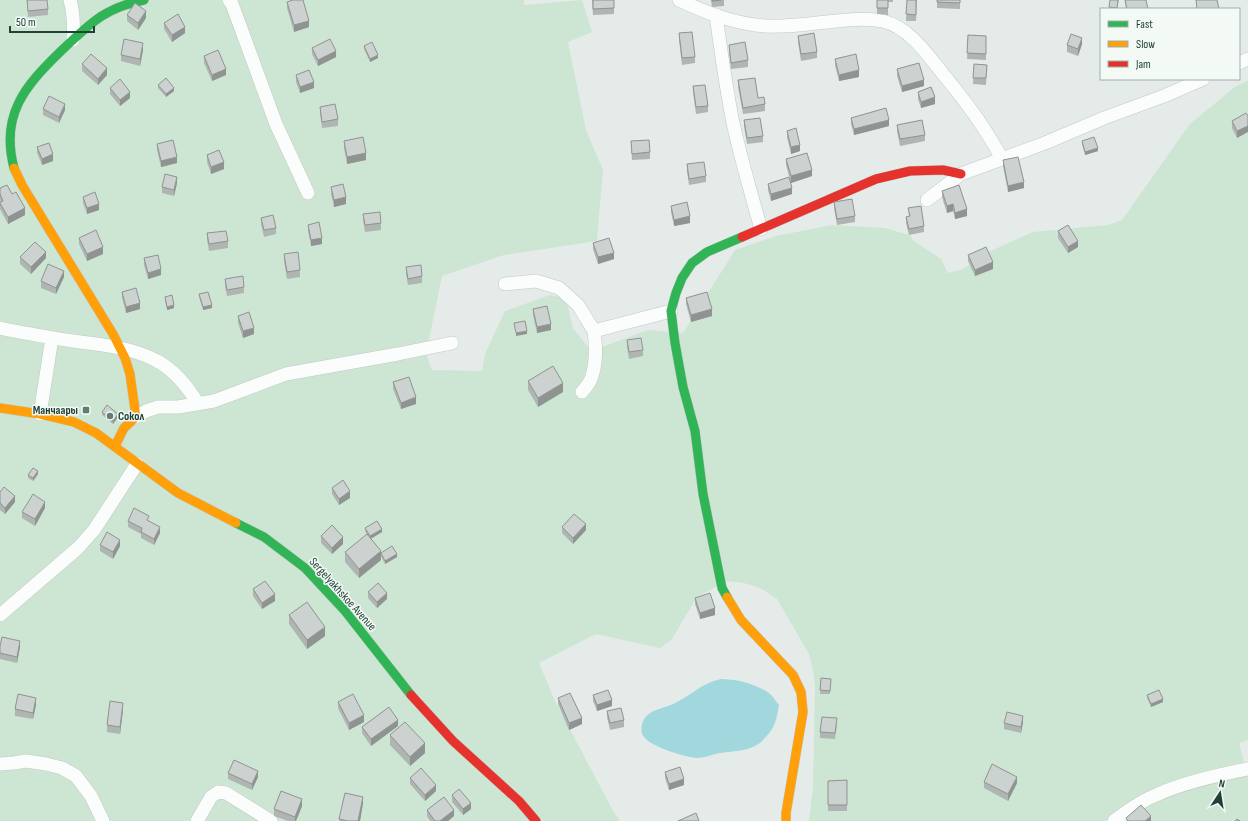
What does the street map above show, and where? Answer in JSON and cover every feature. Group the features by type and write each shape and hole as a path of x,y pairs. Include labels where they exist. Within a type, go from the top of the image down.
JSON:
{"street":[{"path":"70,0 75,21 73,40"},
{"path":"136,417 132,385 127,363 121,349 22,185 15,170 8,147 8,135 14,108 22,94 47,65 88,26 112,10 129,3 144,0"},
{"path":"229,0 232,4 276,124 308,193"},
{"path":"679,0 716,15 739,22 768,26 786,26 864,19 884,22 899,28 917,42 967,104 984,128 1002,159"},
{"path":"716,15 723,70 733,123 746,177 761,229"},
{"path":"927,200 961,174 1045,143 1201,80"},
{"path":"786,821 786,813 803,712 801,692 793,675 741,620 722,588 702,494 695,431 683,387 675,344 671,312 676,293 682,278 692,263 707,252 876,179 910,171 943,170 961,174"},
{"path":"505,284 536,281 559,288 578,305 594,331 596,349 591,380 582,392"},
{"path":"594,331 671,312"},
{"path":"0,328 121,349 140,354 159,362 180,378 198,404"},
{"path":"40,414 52,338"},
{"path":"115,446 124,428 136,417 146,411 158,407 178,407 198,404 227,397 286,374 452,343"},
{"name":"Sergelyakhskoe Avenue","path":"0,408 40,414 74,422 96,432 137,464 178,492 264,537 305,568 345,611 416,702 453,741 519,801 536,821"},
{"path":"0,615 78,548 94,530 137,464"},
{"path":"0,764 14,764 26,761 62,768 76,776 91,796 103,821"},
{"path":"1114,821 1132,808 1156,795 1185,784 1248,769"},
{"path":"197,821 211,797 218,792 226,793 271,821"}],"green space":[{"path":"0,0 524,0 524,5 582,0 592,32 568,42 586,130 603,170 597,241 504,255 442,276 426,354 432,370 482,371 485,354 505,311 550,295 566,298 573,328 591,351 648,330 683,333 735,250 776,236 832,225 885,228 909,235 914,241 941,259 948,273 963,269 988,252 1033,232 1108,225 1122,220 1189,125 1236,86 1248,81 1248,740 1239,743 1248,778 1248,821 809,821 813,787 815,686 809,654 777,599 762,589 744,583 727,581 697,597 672,639 660,648 596,634 539,663 555,701 612,809 620,821 0,821"}],"water":[{"path":"721,679 739,681 758,687 769,693 779,705 773,728 759,744 743,750 697,758 677,754 661,748 644,737 641,731 642,726 644,719 649,713 673,704 708,683"}],"building":[{"path":"27,0 47,0 48,9 28,11"},
{"path":"293,0 303,0 309,21 294,25 287,2"},
{"path":"593,0 614,0 614,8 593,9"},
{"path":"877,0 888,0 888,8 877,8"},
{"path":"907,0 916,0 916,15 906,14"},
{"path":"937,0 960,0 960,3 937,2"},
{"path":"1110,0 1118,0 1117,8 1109,7"},
{"path":"1125,0 1146,0 1148,8 1127,8"},
{"path":"1196,0 1217,0 1219,8 1197,8"},
{"path":"135,3 146,11 138,23 127,15"},
{"path":"178,14 185,27 172,35 164,23"},
{"path":"692,32 695,57 682,58 679,33"},
{"path":"814,33 817,52 801,54 798,36"},
{"path":"1071,34 1082,38 1078,49 1067,45"},
{"path":"968,35 986,36 986,54 967,53"},
{"path":"124,39 143,43 140,59 121,55"},
{"path":"330,39 336,51 318,60 312,48"},
{"path":"372,42 378,55 370,59 364,46"},
{"path":"745,42 748,60 731,63 729,45"},
{"path":"218,50 226,69 212,75 204,56"},
{"path":"91,54 107,68 98,79 82,64"},
{"path":"856,54 859,70 839,75 835,59"},
{"path":"919,63 924,80 902,86 897,69"},
{"path":"974,64 987,65 986,78 973,78"},
{"path":"309,70 314,82 300,87 296,75"},
{"path":"166,78 174,88 166,94 158,85"},
{"path":"755,78 758,98 764,97 765,104 743,108 738,80"},
{"path":"120,79 130,92 120,100 110,88"},
{"path":"705,85 708,106 696,107 693,86"},
{"path":"931,87 935,97 921,102 918,92"},
{"path":"49,96 65,104 59,117 43,109"},
{"path":"335,104 338,119 322,122 320,107"},
{"path":"886,108 889,120 854,129 851,118"},
{"path":"1246,113 1248,116 1248,126 1237,131 1232,121"},
{"path":"760,118 763,136 747,138 744,120"},
{"path":"922,120 925,135 900,139 897,125"},
{"path":"796,128 800,145 791,147 787,131"},
{"path":"363,137 366,153 347,157 344,141"},
{"path":"1094,137 1098,148 1085,152 1082,141"},
{"path":"173,140 177,157 161,161 157,144"},
{"path":"649,140 650,152 632,154 631,141"},
{"path":"49,143 53,154 42,159 37,147"},
{"path":"219,150 224,162 211,167 207,155"},
{"path":"807,153 812,170 791,176 786,159"},
{"path":"1018,157 1024,182 1008,186 1003,160"},
{"path":"704,162 706,176 689,179 687,164"},
{"path":"165,174 177,177 174,190 162,187"},
{"path":"789,177 792,188 771,194 768,184"},
{"path":"343,184 346,197 334,200 331,187"},
{"path":"7,185 12,194 16,192 25,208 8,217 0,203 3,201 0,194 0,188"},
{"path":"959,185 967,209 955,213 953,204 947,206 942,191"},
{"path":"95,192 99,204 87,208 83,197"},
{"path":"852,199 855,216 837,219 834,202"},
{"path":"687,202 690,216 674,220 671,206"},
{"path":"921,206 924,226 909,229 906,217 910,216 908,208"},
{"path":"380,212 381,223 365,225 363,214"},
{"path":"273,215 276,228 264,230 261,218"},
{"path":"319,222 322,238 311,240 308,225"},
{"path":"1068,225 1078,241 1068,247 1058,231"},
{"path":"96,230 103,247 87,254 79,238"},
{"path":"226,231 228,241 209,244 207,233"},
{"path":"609,238 614,253 598,257 593,243"},
{"path":"35,242 46,252 31,267 20,257"},
{"path":"986,247 993,262 975,270 968,255"},
{"path":"298,252 300,270 287,272 284,254"},
{"path":"158,255 161,269 148,273 144,258"},
{"path":"48,264 64,271 56,288 41,281"},
{"path":"421,265 422,276 408,279 406,267"},
{"path":"243,276 244,287 227,290 225,279"},
{"path":"136,288 140,303 126,307 122,292"},
{"path":"208,292 212,305 203,307 199,294"},
{"path":"707,292 712,309 691,315 686,298"},
{"path":"172,295 174,305 167,307 165,297"},
{"path":"547,306 551,324 537,327 533,309"},
{"path":"249,312 254,328 243,331 238,316"},
{"path":"525,321 527,331 516,333 514,323"},
{"path":"641,338 643,350 629,352 627,340"},
{"path":"553,366 563,383 538,398 528,381"},
{"path":"409,377 416,397 401,403 393,382"},
{"name":"Сокол","path":"107,405 118,414 113,421 102,412"},
{"path":"33,468 38,471 33,478 28,475"},
{"path":"343,480 350,491 339,499 332,488"},
{"path":"4,487 15,496 5,508 0,503 0,492"},
{"path":"33,494 45,502 35,519 22,512"},
{"path":"134,508 149,516 147,520 160,527 154,539 141,532 142,528 128,521"},
{"path":"574,514 586,524 573,538 562,527"},
{"path":"377,521 382,529 370,536 365,528"},
{"path":"332,525 343,537 332,548 321,536"},
{"path":"107,532 120,540 113,552 100,545"},
{"path":"367,534 381,551 359,569 345,552"},
{"path":"392,546 397,554 385,561 381,553"},
{"path":"265,581 275,594 262,603 253,589"},
{"path":"378,583 387,593 377,602 368,592"},
{"path":"710,593 715,608 700,613 695,598"},
{"path":"307,602 325,627 307,640 289,615"},
{"path":"2,637 20,641 17,657 0,653"},
{"path":"821,678 831,679 830,691 820,690"},
{"path":"608,690 612,700 597,705 593,695"},
{"path":"1159,690 1163,699 1151,704 1147,695"},
{"path":"570,693 582,718 569,723 558,698"},
{"path":"18,694 36,698 33,713 15,709"},
{"path":"353,694 364,715 349,723 338,702"},
{"path":"110,701 123,703 120,727 107,725"},
{"path":"389,707 398,720 371,739 362,727"},
{"path":"621,708 624,720 610,723 607,711"},
{"path":"1007,712 1023,716 1021,727 1004,723"},
{"path":"822,717 837,718 835,733 820,732"},
{"path":"405,722 425,743 410,757 390,735"},
{"path":"234,760 258,771 252,784 228,773"},
{"path":"992,764 1017,777 1008,794 984,782"},
{"path":"680,767 684,779 669,784 665,772"},
{"path":"421,768 436,785 425,795 410,778"},
{"path":"847,780 847,805 828,805 828,781"},
{"path":"459,789 471,803 463,809 452,795"},
{"path":"281,791 302,799 295,817 274,809"},
{"path":"345,793 363,797 358,821 339,819"},
{"path":"444,797 454,810 440,821 435,821 427,810"},
{"path":"1141,805 1151,816 1145,821 1128,821 1126,818"},
{"path":"696,813 699,821 678,821"}],"traffic: fast":[{"path":"14,168 10,132 13,117 26,90 36,77 60,52 98,19 107,13 130,3 144,0"},
{"path":"727,597 722,588 703,494 695,431 683,387 671,311 682,278 692,263 707,252 742,237"},
{"path":"236,523 264,537 305,568 345,611 411,695"}],"traffic: slow":[{"path":"14,168 22,185 113,334 125,358 130,374 136,417 124,428 115,446"},
{"path":"0,408 40,414 74,422 96,433 178,493 236,523"},
{"path":"727,597 741,620 793,675 801,692 803,712 786,813 786,821"}],"traffic: jam":[{"path":"742,237 876,179 910,171 943,170 961,174"},
{"path":"411,695 453,741 519,801 536,821"}],"place":[{"name":"Манчаары","path":"86,410"},
{"name":"Сокол","path":"110,416"}]}
